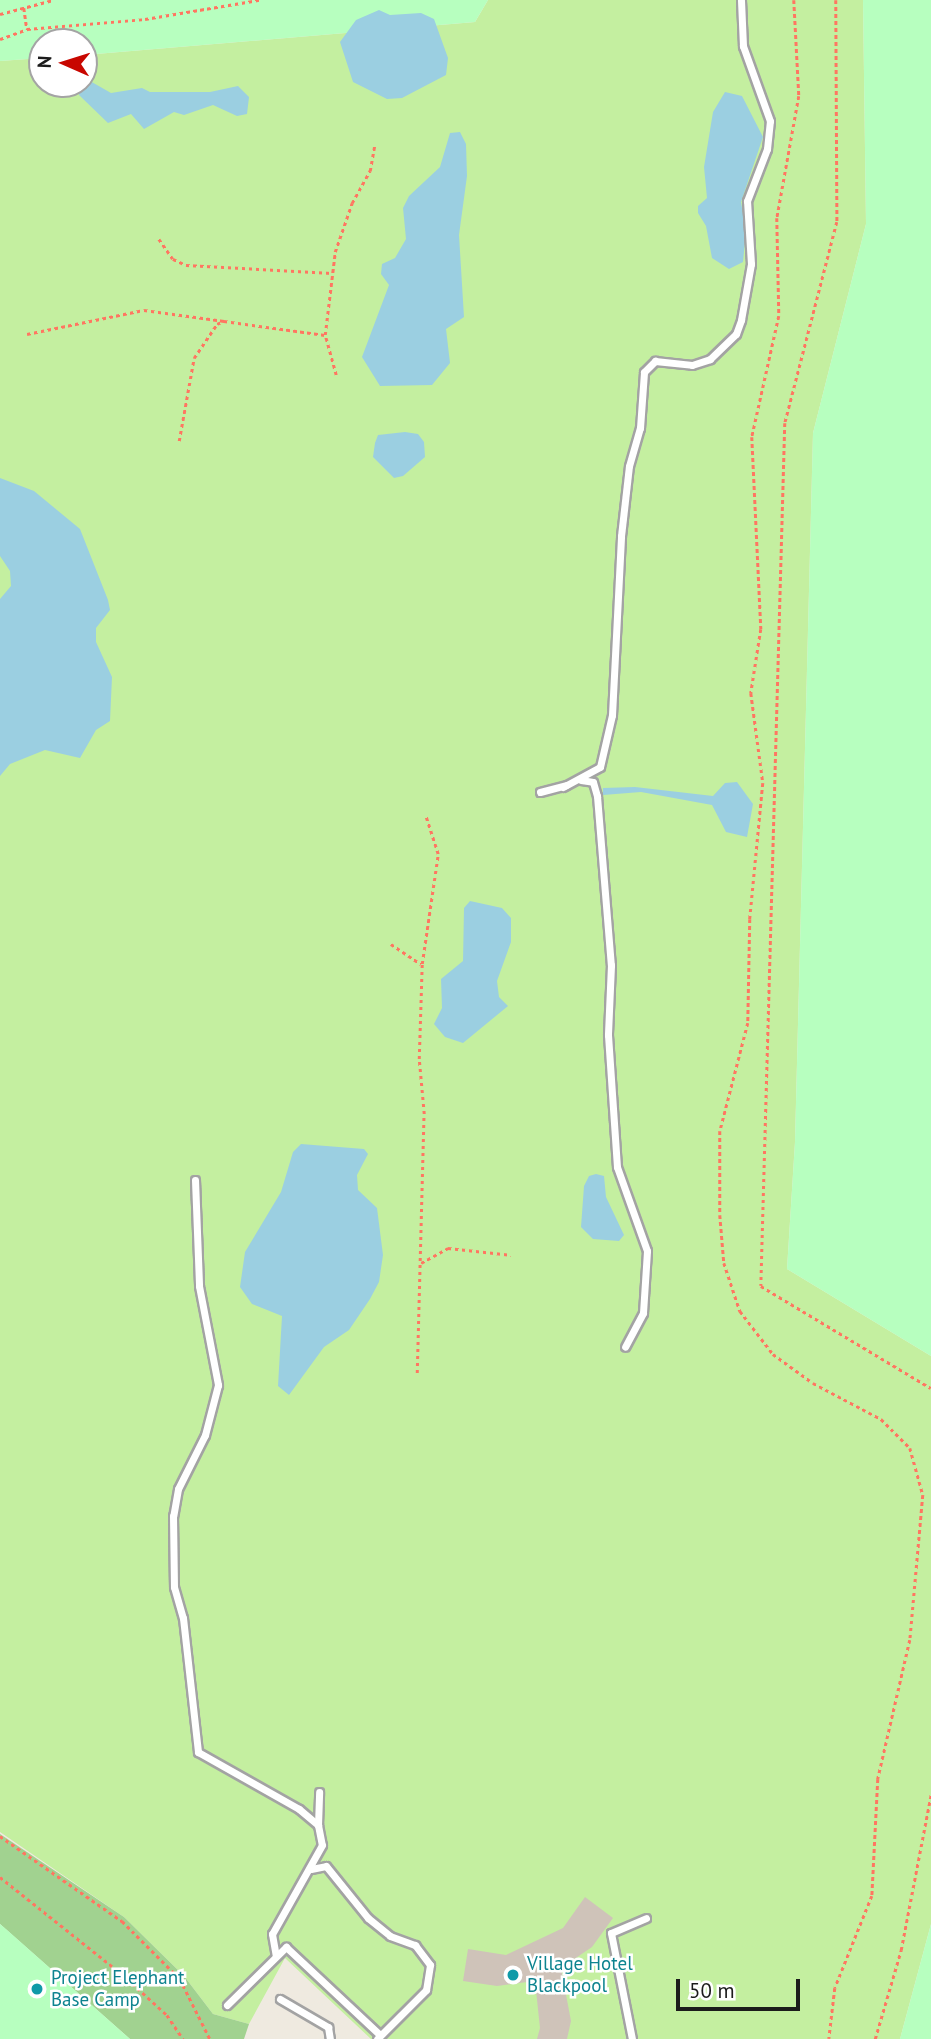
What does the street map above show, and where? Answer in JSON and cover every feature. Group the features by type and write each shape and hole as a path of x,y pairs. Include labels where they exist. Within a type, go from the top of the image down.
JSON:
{"lane":[{"path":"563,787 600,767 612,715 621,536 629,466 640,428 644,373 655,361 692,365 710,359 736,334 741,320 751,264 747,201 767,149 770,121 743,46 741,0"},
{"path":"540,792 590,780 597,796 611,964 608,1035 617,1167 648,1258 643,1313 625,1347"},
{"path":"195,1181 199,1286 218,1385 205,1435 178,1489 173,1516 174,1587 183,1618 192,1725 198,1752 299,1809 318,1825"},
{"path":"276,1956 272,1934 311,1869 322,1844 318,1825 319,1791"},
{"path":"227,2005 286,1947 377,2036 419,1999 430,1978 430,1965 415,1945 390,1936 368,1918 326,1866 311,1869"},
{"path":"632,2039 611,1933 646,1918"},
{"path":"280,1999 328,2027 330,2039"}],"path":[{"path":"0,14 53,0"},
{"path":"0,39 27,29 145,19 259,0"},
{"path":"794,0 799,96 777,218 779,316 752,437 761,629 751,693 763,783 750,919 748,1023 720,1131 720,1215 724,1263 740,1311 773,1354 813,1383 881,1419 909,1448 923,1495 910,1640 878,1779 872,1896 835,1988 829,2039"},
{"path":"836,0 837,222 785,423 761,1286 931,1388"},
{"path":"24,7 27,29"},
{"path":"336,375 326,335 332,273 338,239 370,171 375,144"},
{"path":"159,239 173,259 186,265 332,273"},
{"path":"27,334 144,310 326,335"},
{"path":"179,441 196,353 224,321"},
{"path":"417,1373 421,1264 422,964 438,854 425,817"},
{"path":"391,944 422,964"},
{"path":"421,1264 448,1248 511,1255"},
{"path":"874,2039 901,1950 931,1794"},
{"path":"0,1836 122,1921 180,1979 210,2039"},
{"path":"0,1877 122,1974 167,2015 183,2039"}],"green space":[{"path":"0,0 488,0 475,22 98,54 98,28 28,28 28,59 0,61"},
{"path":"488,0 863,0 866,224 813,433 795,1142 787,1269 931,1356 931,1924 900,2039 371,2039 285,1958 249,2024 213,2014 184,1976 124,1917 0,1832 0,61 28,59 28,98 98,98 98,54 475,22"},
{"path":"863,0 931,0 931,1356 787,1269 795,1142 813,433 866,224"},
{"path":"0,1834 124,1917 184,1976 213,2014 249,2024 244,2039 130,2039 0,1924"},
{"name":"Project Elephant Base Camp","path":"0,1924 7,1930 130,2039 0,2039"},
{"path":"931,1924 931,2039 900,2039"}],"water":[{"path":"379,10 390,15 421,13 434,19 448,58 446,75 402,98 387,99 353,82 340,42 356,20"},
{"path":"98,86 111,93 142,88 150,92 210,92 238,86 249,97 247,114 237,116 213,105 184,115 174,112 144,129 131,114 108,123 82,98 98,98"},
{"path":"725,92 742,96 763,137 741,202 746,231 743,262 729,269 712,258 706,226 698,213 698,206 707,198 704,167 713,112"},
{"path":"460,132 466,144 467,176 459,235 464,317 446,329 450,363 432,385 380,386 362,357 389,285 381,274 382,264 395,258 406,239 403,208 409,196 440,167 450,133"},
{"path":"405,432 418,434 424,442 425,457 403,476 394,478 373,457 375,443 378,435"},
{"path":"0,478 34,491 80,529 108,600 110,610 96,628 96,642 112,677 110,721 96,730 80,758 45,750 10,764 0,776 0,599 11,586 10,571 0,556"},
{"path":"737,782 753,804 747,837 726,832 712,805 641,792 603,795 603,788 635,787 713,796 725,783"},
{"path":"470,901 502,908 511,918 511,942 497,981 499,997 508,1006 463,1043 445,1037 434,1024 442,1008 441,979 463,961 464,908"},
{"path":"301,1144 364,1149 368,1154 357,1175 358,1190 377,1208 383,1255 379,1282 370,1299 349,1330 324,1347 289,1395 278,1386 282,1316 252,1304 240,1287 245,1252 281,1192 293,1152"},
{"path":"589,1176 604,1176 606,1197 624,1235 619,1241 593,1239 581,1227 584,1186"}],"building":[{"name":"Village Hotel Blackpool","path":"585,1897 613,1918 592,1947 561,1968 571,2021 567,2039 537,2039 540,2028 535,1981 497,1986 463,1981 468,1949 506,1955 563,1928"}],"place":[{"name":"Village Hotel Blackpool","path":"513,1975"},
{"name":"Project Elephant Base Camp","path":"37,1989"}]}
